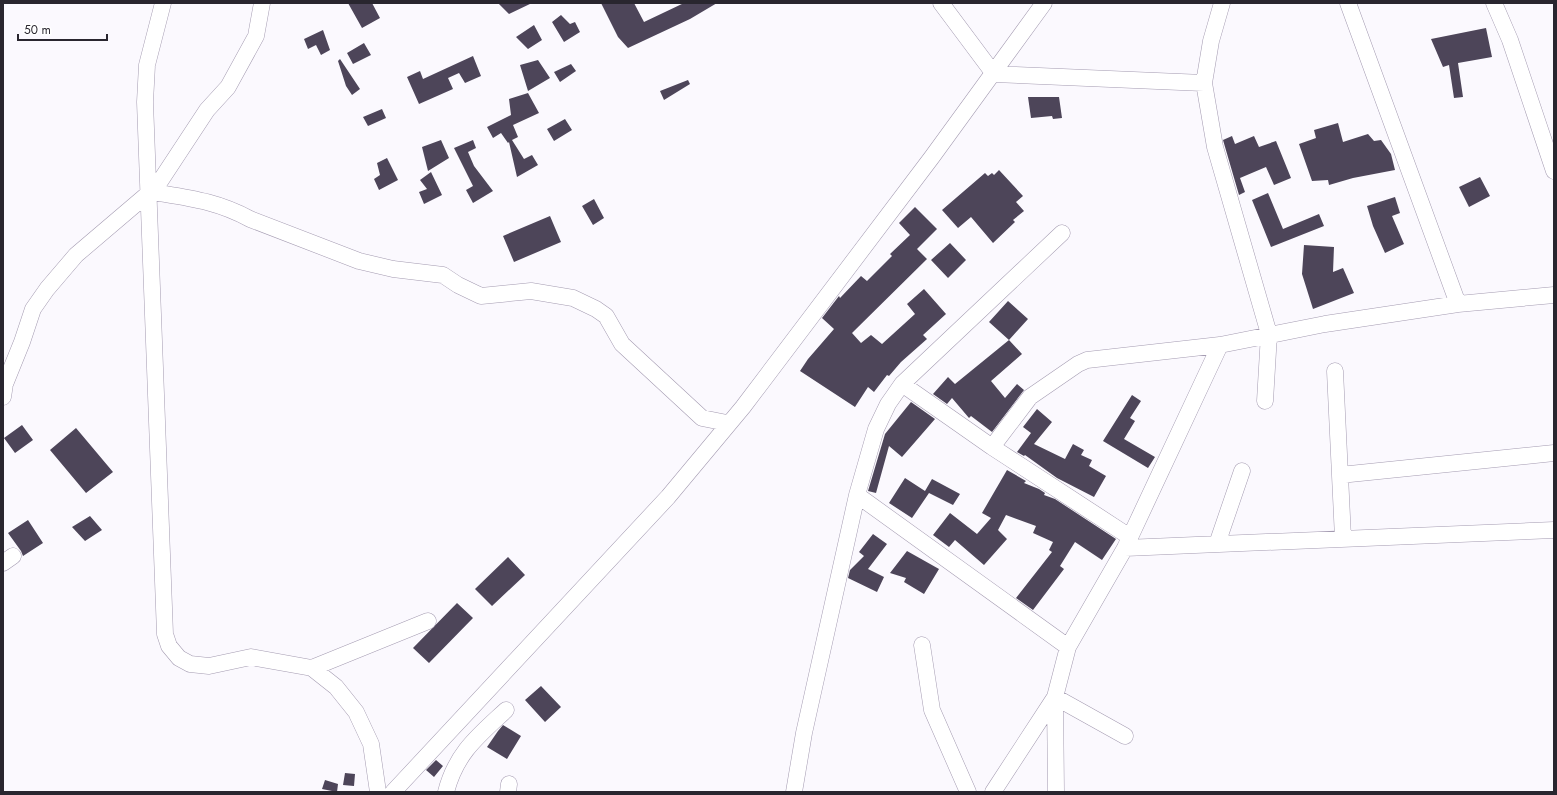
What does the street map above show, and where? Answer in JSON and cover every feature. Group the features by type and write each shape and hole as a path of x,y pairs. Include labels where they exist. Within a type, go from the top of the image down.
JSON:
{"street":[{"path":"163,3 151,47 146,78 151,192 158,467 165,634 169,646 179,658 190,664 200,666 252,657 312,668 336,687 356,712 371,744 378,792"},
{"path":"3,397 5,384 22,342 28,320 33,309 76,255 151,192 207,110 228,87 256,36 262,3"},
{"path":"941,3 994,74"},
{"path":"393,792 668,497 804,329 869,238 994,74 1044,3"},
{"path":"1222,3 1211,41 1204,83 1215,147 1269,334 1265,400"},
{"path":"1348,3 1458,304"},
{"path":"1494,3 1510,40 1554,172"},
{"path":"994,74 1204,83"},
{"path":"151,192 207,200 240,213 250,219 359,261 393,269 443,275 458,286 481,296 531,290 573,298 596,309 606,316 622,344 702,418 727,423"},
{"path":"794,792 804,733 857,495 876,429 888,404 902,384 1062,233"},
{"path":"992,447 1030,396 1078,364 1098,358 1220,345 1325,324 1458,304 1554,295"},
{"path":"1056,792 1055,697 1068,647 1128,542 1220,345"},
{"path":"1335,371 1342,538"},
{"path":"902,384 1128,542 1218,544 1554,530"},
{"path":"1340,475 1554,453"},
{"path":"1218,544 1242,471"},
{"path":"857,495 1068,647"},
{"path":"312,668 428,621"},
{"path":"922,645 932,710 968,792"},
{"path":"1055,697 1125,736"},
{"path":"993,792 1055,697"},
{"path":"446,792 451,774 458,760 473,741 506,710"}],"building":[{"path":"348,3 372,3 380,18 362,28"},
{"path":"498,3 532,3 509,14"},
{"path":"601,3 634,3 644,22 684,3 717,3 690,19 628,48 618,37"},
{"path":"561,15 570,24 575,22 580,32 564,42 552,22"},
{"path":"534,25 542,40 528,49 516,37"},
{"path":"1486,28 1492,57 1458,63 1463,97 1454,98 1449,65 1443,67 1431,39"},
{"path":"323,30 330,50 321,55 316,45 308,49 304,39"},
{"path":"364,43 371,55 353,64 347,53"},
{"path":"473,56 481,76 465,83 459,73 448,78 453,89 419,104 407,77 420,71 423,79"},
{"path":"340,59 360,89 352,95 346,86 338,61"},
{"path":"538,60 550,78 528,91 520,65"},
{"path":"571,64 576,71 560,82 554,72"},
{"path":"688,80 690,84 664,100 660,91"},
{"path":"528,93 539,113 513,125 518,137 512,140 524,159 532,155 538,165 517,177 509,142 508,143 501,133 493,138 487,127 511,115 509,99"},
{"path":"1028,97 1059,97 1062,118 1053,119 1052,116 1031,118"},
{"path":"382,109 386,118 368,126 363,117"},
{"path":"565,119 572,130 554,141 547,129"},
{"path":"1338,123 1343,142 1368,134 1374,141 1381,140 1391,154 1395,170 1353,178 1329,185 1328,180 1312,181 1299,144 1316,138 1314,130"},
{"path":"1232,136 1235,144 1254,136 1259,147 1276,141 1291,178 1274,185 1266,167 1240,178 1245,192 1239,195 1223,140"},
{"path":"441,140 449,158 428,171 422,147"},
{"path":"473,140 476,148 468,152 474,166 493,191 473,203 466,190 473,186 454,148"},
{"path":"387,158 398,180 379,190 374,179 380,175 377,163"},
{"path":"999,170 1023,196 1016,202 1024,211 1013,220 1015,222 993,243 971,217 958,228 942,210 985,173 988,176 992,173 994,175"},
{"path":"431,172 442,195 424,204 419,192 427,189 420,180"},
{"path":"1480,177 1490,196 1469,207 1459,187"},
{"path":"1268,193 1283,229 1319,214 1324,226 1271,247 1252,200"},
{"path":"1395,197 1400,213 1392,216 1404,244 1385,253 1373,226 1367,206"},
{"path":"594,199 604,218 593,225 582,206"},
{"path":"915,207 937,229 917,249 927,259 852,333 861,343 871,335 882,344 915,314 907,304 924,289 946,314 923,335 927,339 901,362 889,376 887,375 874,392 868,387 855,407 800,371 808,359 834,329 822,318 839,296 840,298 861,276 867,281 892,256 890,254 910,235 899,223"},
{"path":"550,216 561,242 514,262 503,236"},
{"path":"950,243 966,260 948,278 931,260"},
{"path":"1304,245 1334,247 1333,272 1343,268 1354,293 1313,309 1302,274"},
{"path":"1008,301 1028,319 1009,340 989,322"},
{"path":"1009,340 1022,354 991,381 1005,398 1017,384 1024,390 992,432 971,416 969,418 952,398 947,404 933,394 948,377 955,384"},
{"path":"1132,395 1141,401 1130,418 1135,421 1124,439 1155,457 1148,468 1103,441"},
{"path":"911,402 935,419 902,457 889,446 876,493 868,491 885,434"},
{"path":"1037,409 1052,422 1034,444 1065,459 1073,444 1084,450 1081,455 1092,460 1089,466 1106,476 1094,497 1057,478 1025,455 1024,456 1017,452 1031,433 1023,427"},
{"path":"22,425 33,440 15,453 4,438"},
{"path":"76,428 113,472 86,493 50,450"},
{"path":"1007,470 1026,481 1024,483 1039,489 1045,493 1044,495 1055,499 1116,539 1102,560 1075,542 1060,566 1064,569 1033,610 1016,598 1052,552 1049,550 1053,542 1033,533 1036,526 1006,515 998,530 1007,539 984,565 955,540 949,547 933,535 950,513 977,534 991,518 982,513"},
{"path":"905,478 925,491 932,479 960,494 953,505 929,493 912,518 889,503"},
{"path":"90,516 102,530 85,541 72,527"},
{"path":"28,520 43,543 23,556 8,533"},
{"path":"873,534 887,544 868,569 884,577 877,592 848,578 850,570 864,556 859,552"},
{"path":"907,551 939,569 924,594 904,582 906,578 890,573"},
{"path":"508,557 525,575 492,606 475,589"},
{"path":"457,603 473,618 429,663 413,648"},
{"path":"541,686 561,707 545,722 525,700"},
{"path":"503,725 521,736 507,759 487,747"},
{"path":"436,760 443,766 434,777 426,770"},
{"path":"345,773 355,774 354,786 343,785"},
{"path":"325,780 338,784 337,792 322,789"}]}
